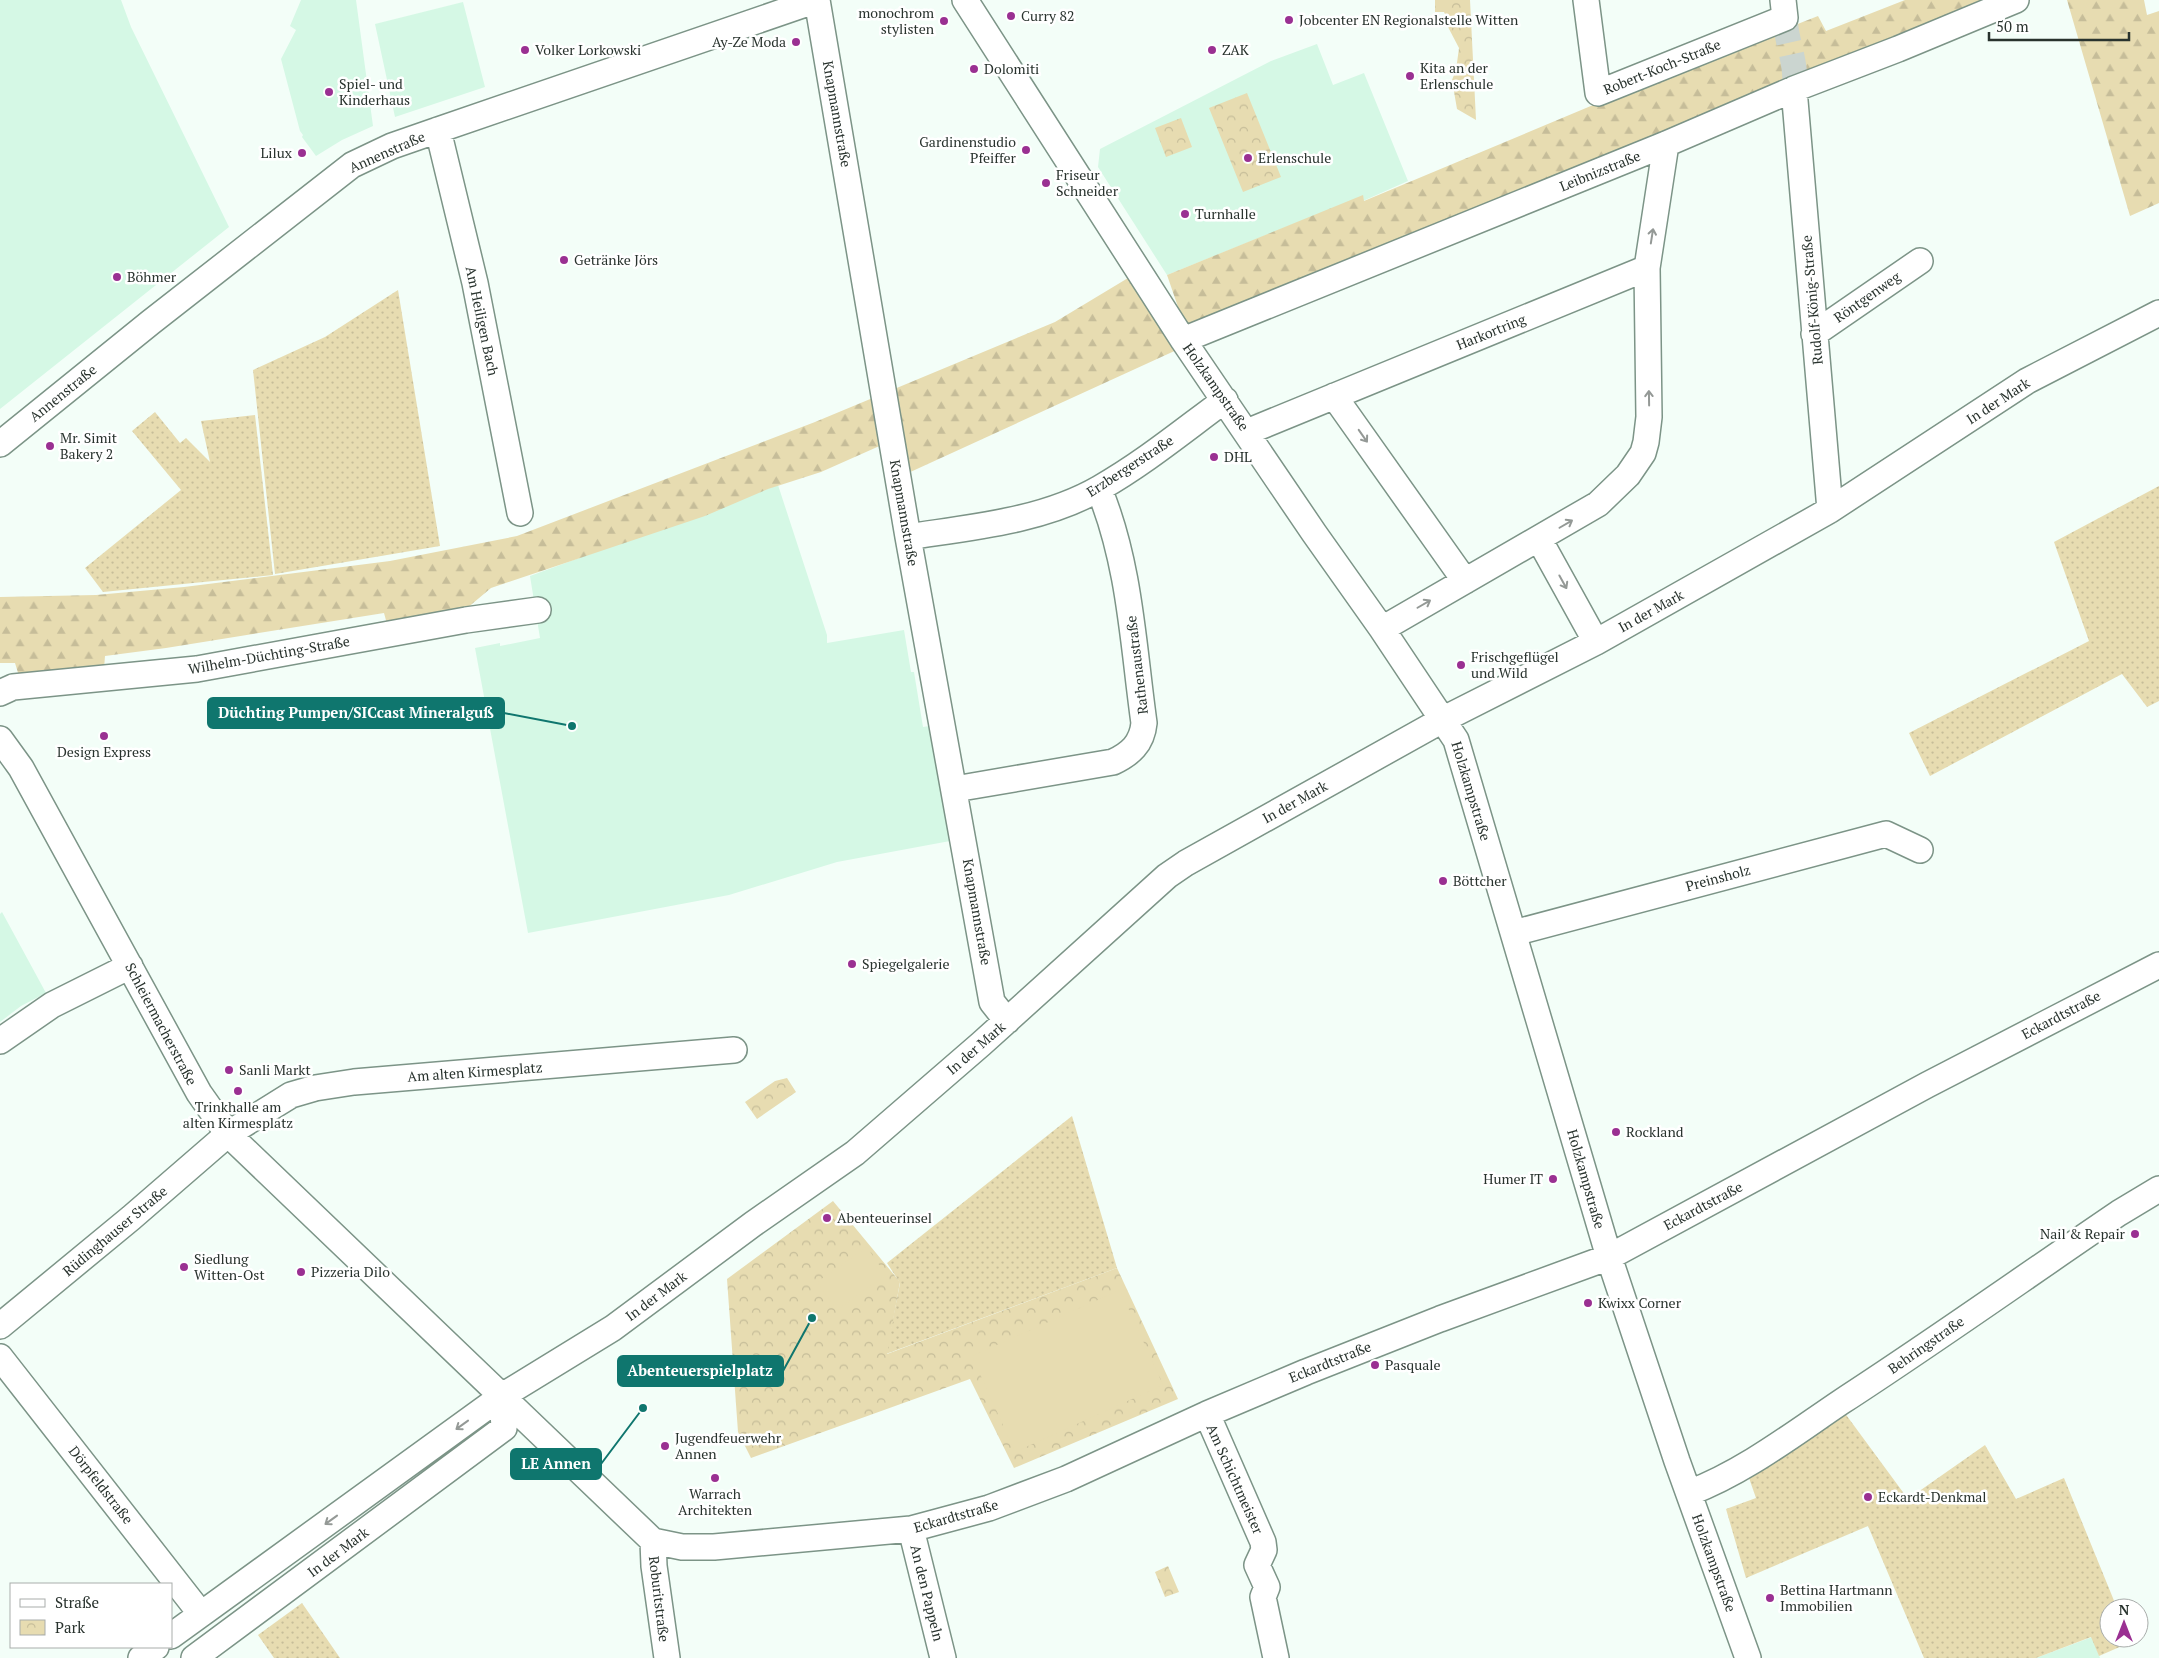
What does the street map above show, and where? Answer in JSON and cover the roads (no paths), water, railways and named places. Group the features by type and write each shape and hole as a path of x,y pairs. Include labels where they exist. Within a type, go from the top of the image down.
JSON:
{"street":[{"name":"Annenstraße","path":"0,444 151,322 352,165 392,146 817,0"},
{"name":"Knapmannstraße","path":"817,0 908,537 992,1002 1007,1021"},
{"name":"Holzkampstraße","path":"965,0 1183,340 1248,432 1314,533 1444,719 1456,740 1609,1257 1689,1493 1748,1658"},
{"name":"Robert-Koch-Straße","path":"1586,0 1598,93 1784,9"},
{"name":"Leibnizstraße","path":"1183,340 2016,0"},
{"name":"Rudolf-König-Straße","path":"1794,89 1830,510"},
{"name":"Am Heiligen Bach","path":"438,130 477,292 520,514"},
{"path":"1382,629 1598,504 1619,486 1643,453 1649,417 1647,268 1666,144"},
{"name":"Röntgenweg","path":"1814,334 1920,261"},
{"name":"Harkortring","path":"1248,432 1647,268"},
{"name":"In der Mark","path":"172,1635 502,1396 613,1328 753,1224 856,1153 1007,1021 1167,876 1186,863 1444,719 1596,642 1830,510 2027,381 2159,313"},
{"path":"1334,396 1464,581"},
{"name":"Erzbergerstraße","path":"908,537 1001,522 1054,508 1099,489 1225,400"},
{"name":"Rathenaustraße","path":"955,789 1113,762 1126,756 1140,740 1144,724 1131,616 1121,556 1110,516 1099,489"},
{"path":"1538,539 1596,642"},
{"name":"Wilhelm-Düchting-Straße","path":"0,693 12,687 197,669 466,620 538,610"},
{"name":"Schleiermacherstraße","path":"0,739 21,768 199,1093 228,1134 502,1396"},
{"name":"Preinsholz","path":"1514,934 1886,834 1920,850"},
{"name":"Eckardtstraße","path":"653,1541 682,1547 714,1547 911,1529 989,1508 1066,1479 1206,1414 1348,1354 1609,1257 1927,1085 2159,965"},
{"path":"0,1041 52,1004 130,966"},
{"name":"Am alten Kirmesplatz","path":"228,1134 291,1095 315,1088 342,1084 734,1050"},
{"name":"Rüdinghauser Straße","path":"0,1326 131,1218 228,1134"},
{"name":"Behringstraße","path":"1689,1493 1710,1485 1746,1466 1882,1376 2119,1213 2159,1189"},
{"name":"Dörpfeldstraße","path":"0,1356 201,1614"},
{"path":"502,1396 653,1541"},
{"name":"In der Mark","path":"194,1658 504,1428 502,1396"},
{"name":"Am Schichtmeister","path":"1206,1414 1263,1542 1264,1550 1257,1565 1266,1587 1263,1598 1276,1658"},
{"name":"An den Pappeln","path":"911,1529 943,1658"},
{"name":"Roburitstraße","path":"653,1541 654,1566 667,1658"},
{"path":"141,1658 155,1648"}],"tunnel":[{"path":"1785,18 1793,62 1794,89"}],"place":[{"name":"Curry 82","path":"1011,16"},
{"name":"Jobcenter EN Regionalstelle Witten","path":"1289,20"},
{"name":"monochrom stylisten","path":"944,21"},
{"name":"Ay-Ze Moda","path":"796,42"},
{"name":"Volker Lorkowski","path":"525,50"},
{"name":"ZAK","path":"1212,50"},
{"name":"Dolomiti","path":"974,69"},
{"name":"Kita an der Erlenschule","path":"1410,76"},
{"name":"Spiel- und Kinderhaus","path":"329,92"},
{"name":"Gardinenstudio Pfeiffer","path":"1026,150"},
{"name":"Lilux","path":"302,153"},
{"name":"Erlenschule","path":"1248,158"},
{"name":"Friseur Schneider","path":"1046,183"},
{"name":"Turnhalle","path":"1185,214"},
{"name":"Getränke Jörs","path":"564,260"},
{"name":"Böhmer","path":"117,277"},
{"name":"Mr. Simit Bakery 2","path":"50,446"},
{"name":"DHL","path":"1214,457"},
{"name":"Frischgeflügel und Wild","path":"1461,665"},
{"name":"Düchting Pumpen/SICcast Mineralguß","path":"572,726"},
{"name":"Design Express","path":"104,736"},
{"name":"Böttcher","path":"1443,881"},
{"name":"Spiegelgalerie","path":"852,964"},
{"name":"Sanli Markt","path":"229,1070"},
{"name":"Trinkhalle am alten Kirmesplatz","path":"238,1091"},
{"name":"Rockland","path":"1616,1132"},
{"name":"Humer IT","path":"1553,1179"},
{"name":"Abenteuerinsel","path":"827,1218"},
{"name":"Nail & Repair","path":"2135,1234"},
{"name":"Siedlung Witten-Ost","path":"184,1267"},
{"name":"Pizzeria Dilo","path":"301,1272"},
{"name":"Kwixx Corner","path":"1588,1303"},
{"name":"Abenteuerspielplatz","path":"812,1318"},
{"name":"Pasquale","path":"1375,1365"},
{"name":"LE Annen","path":"643,1408"},
{"name":"Jugendfeuerwehr Annen","path":"665,1446"},
{"name":"Warrach Architekten","path":"715,1478"},
{"name":"Eckardt-Denkmal","path":"1868,1497"},
{"name":"Bettina Hartmann Immobilien","path":"1770,1598"}]}
